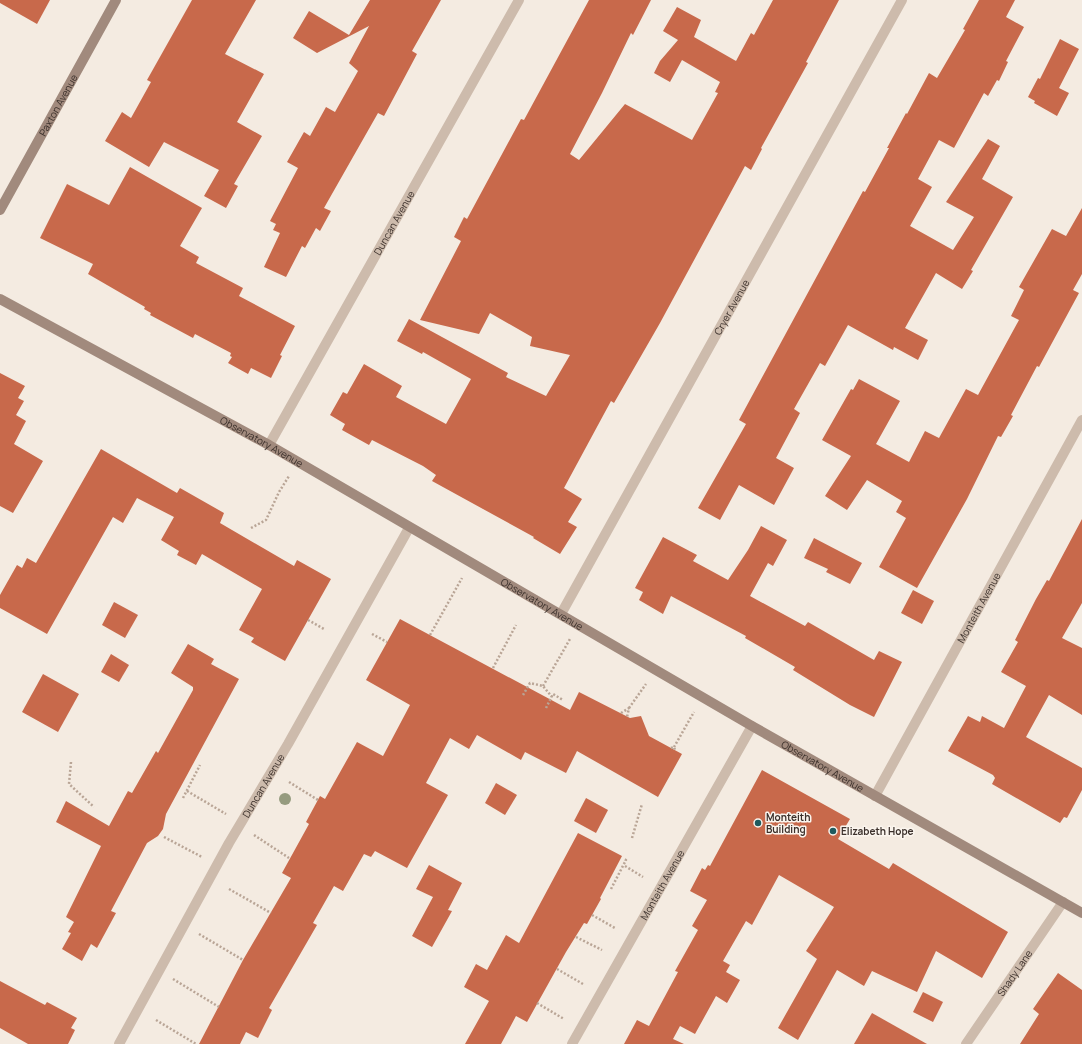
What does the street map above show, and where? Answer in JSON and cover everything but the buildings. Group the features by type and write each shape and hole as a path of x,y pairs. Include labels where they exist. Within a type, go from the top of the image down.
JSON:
{"street":[{"name":"Paxton Avenue","path":"0,210 116,0"},
{"name":"Duncan Avenue","path":"269,445 519,0"},
{"name":"Cryer Avenue","path":"561,614 902,0"},
{"name":"Observatory Avenue","path":"0,298 269,445 409,528 561,614 752,726 1082,913"},
{"name":"Monteith Avenue","path":"875,796 1082,420"},
{"name":"Duncan Avenue","path":"120,1044 217,864 288,744 409,528"},
{"name":"Monteith Avenue","path":"572,1044 752,726"},
{"name":"Shady Lane","path":"966,1044 1063,902"}],"path":[{"path":"251,528 266,520 278,492 298,462"},
{"path":"430,635 471,563"},
{"path":"308,620 324,629"},
{"path":"543,686 578,624"},
{"path":"493,668 516,626"},
{"path":"372,634 387,642"},
{"path":"621,713 629,708 656,670"},
{"path":"523,694 530,683 543,686 552,697"},
{"path":"546,708 553,694 563,700"},
{"path":"673,748 703,697"},
{"path":"627,717 629,708"},
{"path":"71,762 69,784 94,807"},
{"path":"183,798 200,766"},
{"path":"289,782 318,800"},
{"path":"187,792 222,811 239,826 290,858"},
{"path":"632,838 642,804"},
{"path":"164,837 217,864"},
{"path":"611,889 625,866 626,860 624,859"},
{"path":"625,866 643,877"},
{"path":"229,890 271,913"},
{"path":"592,915 615,928"},
{"path":"184,924 243,960"},
{"path":"576,937 602,950"},
{"path":"557,969 583,984"},
{"path":"159,971 219,1007"},
{"path":"537,1004 564,1019"},
{"path":"156,1020 196,1044"}],"place":[{"name":"Monteith Building","path":"758,823"},
{"name":"Elizabeth Hope","path":"833,831"}]}
